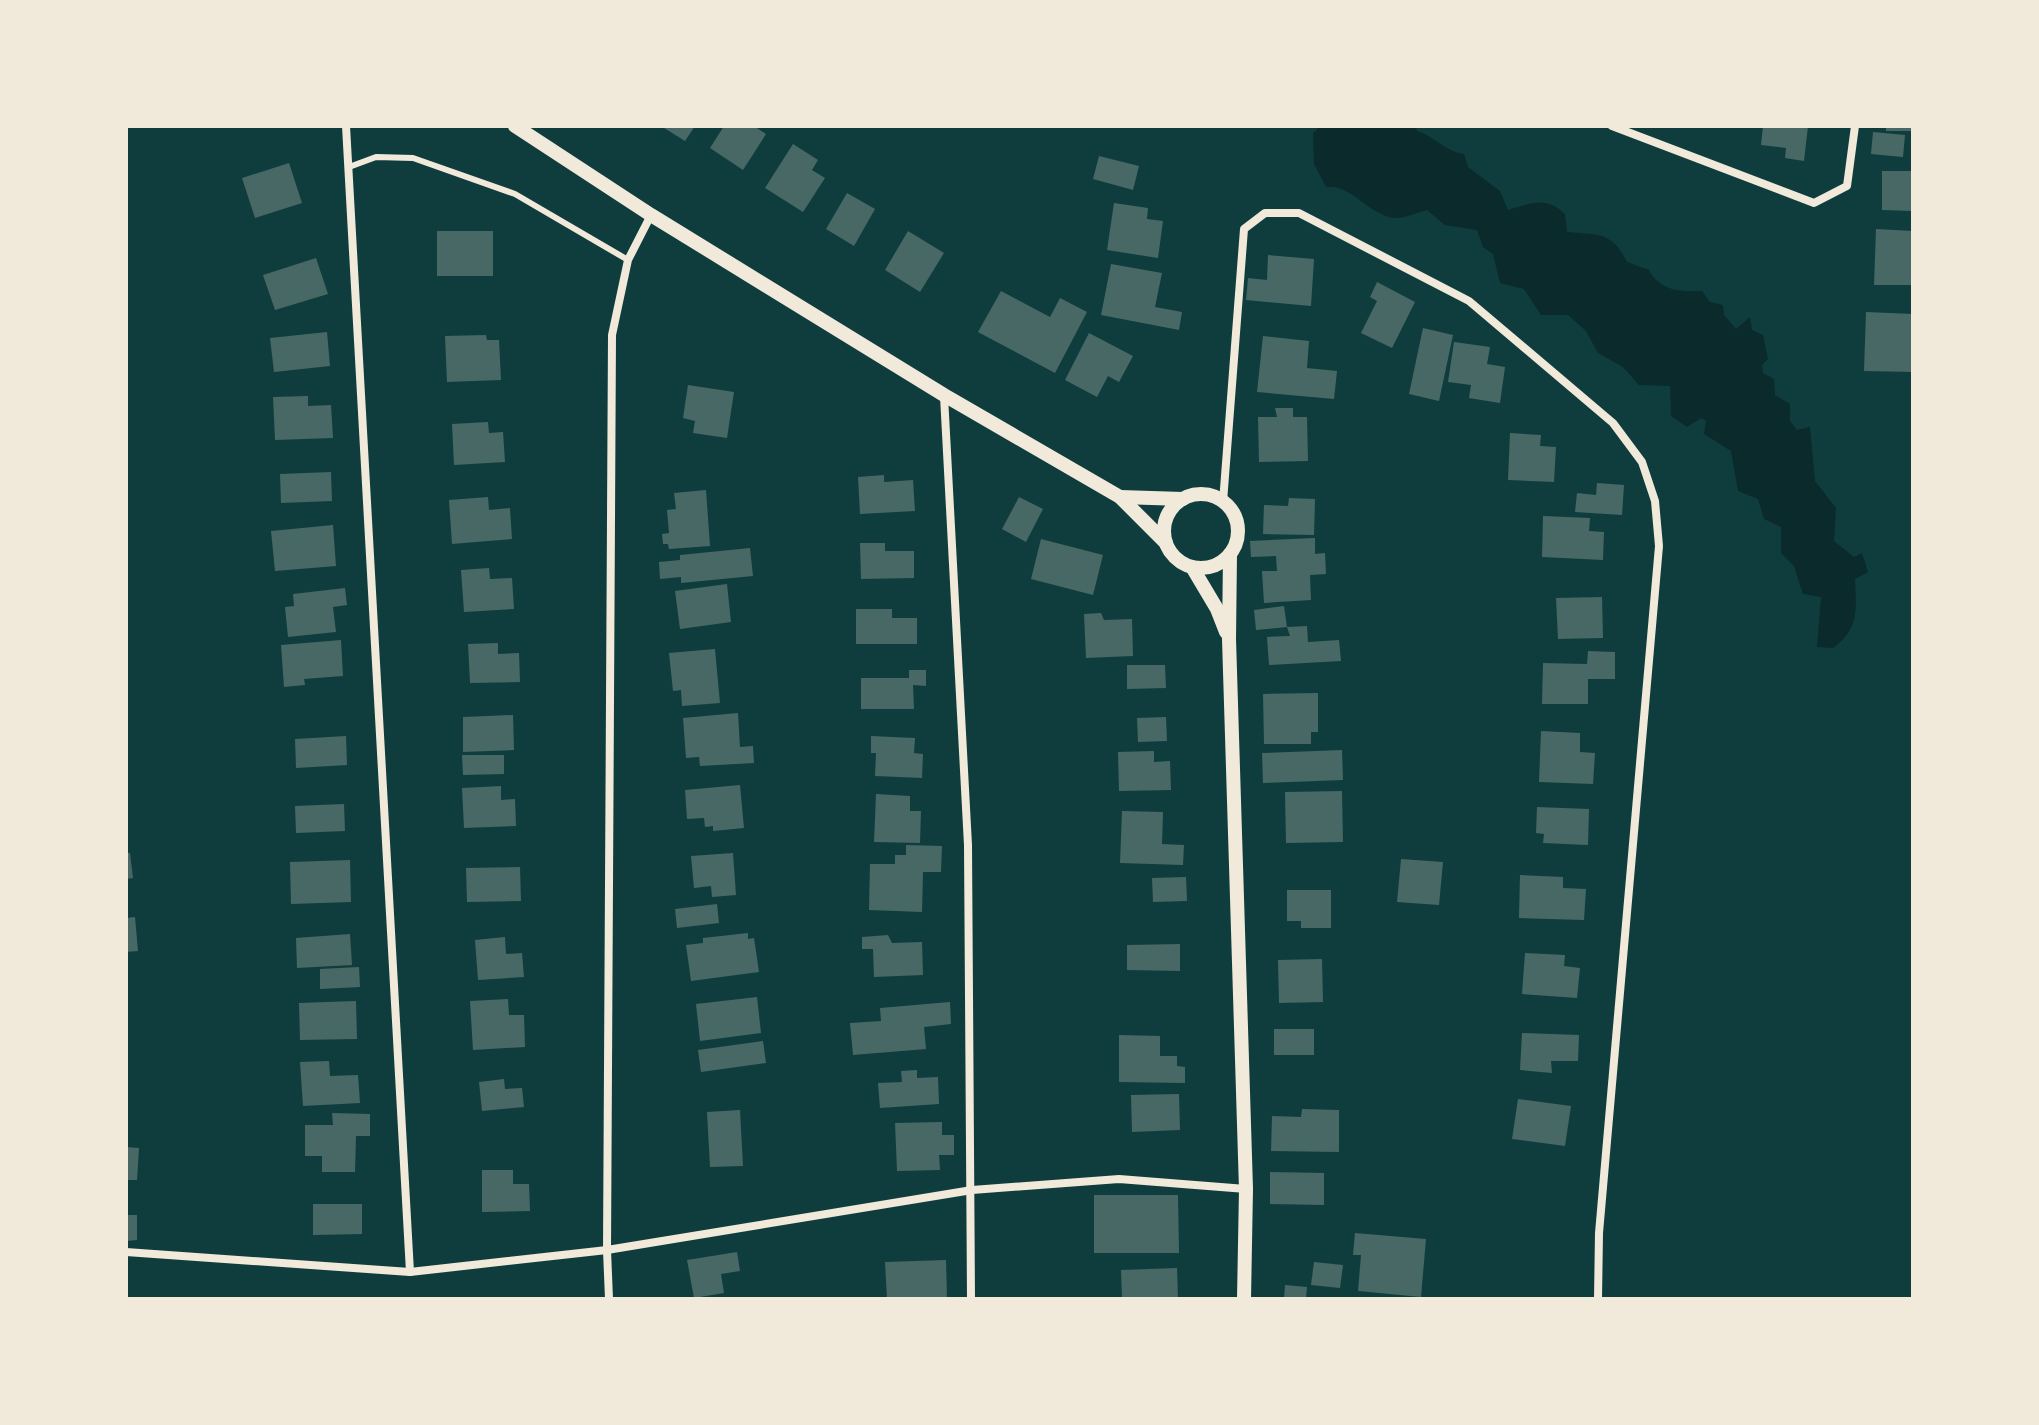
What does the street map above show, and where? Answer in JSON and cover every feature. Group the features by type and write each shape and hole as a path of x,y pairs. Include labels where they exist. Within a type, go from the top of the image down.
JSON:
{"street":[{"path":"346,126 410,1272"},
{"path":"515,126 651,215 944,395 1120,497 1166,543 1173,556 1192,567 1217,609 1229,639"},
{"path":"1612,126 1814,203 1847,186 1855,126"},
{"path":"1223,502 1244,229 1265,213 1299,213 1469,301 1613,423 1642,462 1655,501 1659,546 1600,1217 1598,1299"},
{"path":"609,1299 612,335 628,260 651,215"},
{"path":"944,395 968,845 971,1299"},
{"path":"1120,497 1183,499 1204,494 1223,502 1233,513 1238,526 1237,541 1230,554 1213,566 1192,567"},
{"path":"1166,543 1166,522 1172,509 1183,499"},
{"path":"1230,554 1229,639 1246,1189 1244,1299"},
{"path":"126,1252 410,1272 607,1250 972,1190 1119,1179 1246,1189"}],"lane":[{"path":"349,167 376,157 413,158 515,194 628,260"}],"water":[{"path":"1321,126 1416,126 1417,131 1450,150 1464,154 1468,167 1500,191 1508,210 1538,203 1558,208 1565,214 1567,232 1603,236 1616,245 1627,262 1649,270 1665,286 1702,291 1710,302 1723,305 1724,315 1736,329 1750,317 1752,330 1763,335 1768,359 1762,365 1763,373 1774,379 1775,395 1790,404 1790,421 1797,430 1810,427 1815,481 1836,508 1834,541 1854,557 1862,553 1868,572 1855,579 1854,618 1842,641 1833,648 1817,647 1821,597 1803,594 1794,566 1781,553 1781,527 1764,519 1758,499 1738,491 1731,451 1704,434 1706,421 1701,418 1687,427 1671,416 1670,386 1639,385 1623,367 1598,353 1586,331 1568,315 1541,315 1524,289 1500,283 1493,254 1483,247 1477,230 1445,225 1427,210 1399,218 1386,216 1344,190 1326,187 1314,164 1313,133"}],"building":[{"path":"661,126 695,126 685,141"},
{"path":"724,126 754,126 766,134 743,170 710,148"},
{"path":"1763,126 1808,126 1804,161 1785,158 1786,148 1761,145"},
{"path":"1886,126 1913,126 1913,131 1886,131"},
{"path":"1873,132 1905,135 1903,157 1871,154"},
{"path":"793,144 818,160 812,170 825,178 803,212 765,188"},
{"path":"1099,156 1139,166 1133,190 1093,179"},
{"path":"289,163 302,203 255,218 242,178"},
{"path":"1882,171 1913,171 1913,211 1882,210"},
{"path":"847,193 875,209 854,246 826,229"},
{"path":"1114,203 1148,208 1147,219 1163,221 1158,258 1107,250"},
{"path":"1876,229 1913,231 1913,285 1874,285"},
{"path":"437,231 493,231 493,276 437,276"},
{"path":"908,231 944,253 920,292 885,270"},
{"path":"1268,255 1314,259 1311,306 1246,300 1248,278 1267,280"},
{"path":"316,258 328,294 275,310 263,275"},
{"path":"1111,264 1162,273 1155,307 1182,312 1179,330 1101,315"},
{"path":"1377,282 1415,302 1392,348 1361,333 1377,301 1370,297"},
{"path":"1001,291 1050,317 1060,298 1087,312 1055,373 978,332"},
{"path":"1866,312 1913,314 1913,372 1864,371"},
{"path":"1423,328 1453,335 1439,401 1409,394"},
{"path":"327,332 330,366 274,372 270,338"},
{"path":"1089,333 1133,356 1119,382 1108,376 1097,397 1065,380"},
{"path":"486,335 487,340 499,340 501,380 447,382 445,336"},
{"path":"1263,336 1309,341 1307,368 1337,371 1334,399 1257,392"},
{"path":"1454,342 1490,347 1487,364 1505,367 1500,403 1469,398 1471,385 1448,382"},
{"path":"688,385 734,392 727,438 693,433 695,421 683,418"},
{"path":"308,396 308,406 331,405 333,438 275,440 273,397"},
{"path":"1275,408 1293,408 1293,417 1307,417 1308,461 1259,462 1258,417 1277,417"},
{"path":"488,422 489,433 503,432 505,462 454,465 452,424"},
{"path":"1510,433 1541,435 1540,446 1556,447 1554,482 1508,480"},
{"path":"331,472 332,501 281,503 280,474"},
{"path":"884,475 884,482 913,480 915,511 860,514 858,477"},
{"path":"1597,483 1624,485 1622,515 1575,512 1577,493 1596,495"},
{"path":"706,490 710,546 669,549 668,544 663,544 662,534 669,533 667,510 676,509 674,493"},
{"path":"488,497 489,510 510,508 512,539 452,544 449,500"},
{"path":"1019,497 1043,509 1026,542 1002,529"},
{"path":"1289,498 1315,499 1314,535 1263,534 1264,505 1288,506"},
{"path":"1543,516 1590,518 1589,531 1604,532 1603,560 1542,557"},
{"path":"333,525 336,566 275,571 271,531"},
{"path":"1315,538 1315,554 1325,553 1326,574 1310,575 1311,600 1264,603 1262,571 1277,571 1276,556 1251,557 1250,541"},
{"path":"1041,539 1103,555 1093,595 1031,579"},
{"path":"860,543 885,543 885,551 914,551 914,578 861,579"},
{"path":"750,548 753,576 681,583 681,577 660,579 659,562 680,560 680,555"},
{"path":"489,568 490,579 512,578 514,609 464,612 461,570"},
{"path":"727,584 731,622 680,629 675,591"},
{"path":"345,588 347,605 333,607 336,632 288,637 285,607 294,606 293,594"},
{"path":"1602,597 1603,638 1558,639 1556,598"},
{"path":"1284,606 1287,627 1256,630 1254,610"},
{"path":"856,609 892,609 892,618 917,618 917,644 856,644"},
{"path":"1101,613 1104,620 1132,619 1133,656 1086,658 1084,614"},
{"path":"1307,626 1308,642 1339,640 1341,661 1269,665 1267,637 1290,636 1287,627"},
{"path":"341,640 343,676 304,679 305,685 284,687 281,645"},
{"path":"498,643 498,654 519,653 520,682 470,683 468,644"},
{"path":"715,649 720,703 682,706 681,690 673,691 669,653"},
{"path":"1588,651 1615,652 1615,679 1588,679 1588,704 1542,704 1543,663 1587,664"},
{"path":"1127,665 1165,665 1166,688 1127,689"},
{"path":"909,670 926,670 926,686 913,685 914,709 861,709 861,678 909,678"},
{"path":"1318,693 1318,732 1311,732 1311,744 1264,744 1263,694"},
{"path":"738,713 740,747 753,746 754,763 700,766 699,757 686,758 683,718"},
{"path":"513,715 514,750 463,752 463,717"},
{"path":"1166,717 1167,741 1138,742 1137,718"},
{"path":"1541,731 1580,733 1580,752 1595,753 1593,784 1539,782"},
{"path":"346,736 347,765 296,768 295,739"},
{"path":"871,736 915,738 914,753 923,754 922,778 875,776 876,753 871,753"},
{"path":"1342,750 1343,780 1263,783 1262,753"},
{"path":"1154,751 1154,762 1170,761 1171,790 1119,791 1118,752"},
{"path":"462,755 504,755 504,774 463,775"},
{"path":"740,785 744,828 713,831 713,826 705,827 704,818 687,819 685,790"},
{"path":"501,786 501,800 515,799 516,826 464,828 462,788"},
{"path":"1342,791 1343,842 1286,843 1285,792"},
{"path":"876,794 910,796 910,811 921,811 920,843 874,842"},
{"path":"344,804 345,831 296,833 295,806"},
{"path":"1537,807 1589,809 1588,845 1543,843 1544,834 1536,833"},
{"path":"1122,811 1163,812 1162,844 1184,845 1183,865 1120,863"},
{"path":"906,845 942,846 941,872 923,872 922,912 869,910 870,864 895,864 895,855 906,855"},
{"path":"126,853 130,853 133,878 126,879"},
{"path":"733,853 736,895 712,897 711,886 694,888 691,856"},
{"path":"1401,859 1443,862 1439,905 1397,902"},
{"path":"350,860 351,902 291,904 290,862"},
{"path":"520,867 521,901 467,902 466,868"},
{"path":"1520,875 1563,877 1563,888 1586,889 1584,920 1519,918"},
{"path":"1186,877 1187,901 1153,902 1152,878"},
{"path":"1287,890 1331,890 1331,928 1301,928 1301,921 1287,921"},
{"path":"717,904 719,923 677,928 675,909"},
{"path":"135,917 138,951 126,952 126,918"},
{"path":"748,933 748,939 754,938 759,972 691,981 686,945 703,943 703,938"},
{"path":"350,934 352,965 297,968 296,938"},
{"path":"888,935 892,943 922,942 923,975 874,977 873,949 862,949 862,937"},
{"path":"505,937 506,954 522,953 524,977 478,980 475,940"},
{"path":"1180,944 1180,971 1127,970 1127,945"},
{"path":"1525,953 1565,955 1564,966 1580,968 1577,998 1522,994"},
{"path":"1322,959 1323,1002 1279,1003 1278,960"},
{"path":"359,967 360,987 320,989 320,969"},
{"path":"757,997 761,1033 700,1041 696,1004"},
{"path":"508,999 509,1015 524,1015 525,1047 473,1050 470,1001"},
{"path":"356,1001 357,1039 300,1040 299,1003"},
{"path":"950,1002 951,1024 924,1027 926,1049 853,1055 850,1023 881,1021 880,1008"},
{"path":"1274,1029 1314,1029 1314,1055 1274,1055"},
{"path":"1522,1033 1579,1035 1578,1061 1551,1061 1552,1073 1520,1070"},
{"path":"1119,1035 1160,1036 1160,1056 1177,1056 1177,1066 1185,1067 1185,1083 1119,1082"},
{"path":"763,1041 766,1063 701,1072 698,1050"},
{"path":"329,1061 330,1076 358,1075 360,1103 303,1106 300,1062"},
{"path":"917,1070 917,1078 938,1077 939,1104 880,1108 878,1083 902,1082 901,1071"},
{"path":"504,1079 505,1089 522,1088 524,1107 482,1111 479,1082"},
{"path":"1179,1094 1180,1130 1132,1132 1131,1095"},
{"path":"1518,1099 1571,1106 1565,1146 1512,1139"},
{"path":"1302,1109 1339,1110 1339,1152 1271,1151 1272,1116 1301,1117"},
{"path":"740,1110 743,1166 710,1167 707,1112"},
{"path":"332,1113 370,1114 370,1136 356,1136 355,1172 322,1172 322,1156 305,1156 305,1125 333,1125"},
{"path":"942,1122 942,1135 954,1135 954,1155 939,1155 940,1170 897,1171 895,1123"},
{"path":"126,1147 139,1148 137,1180 126,1180"},
{"path":"482,1170 513,1170 513,1184 529,1184 530,1211 482,1212"},
{"path":"1270,1172 1324,1173 1324,1205 1270,1204"},
{"path":"1094,1195 1178,1195 1179,1253 1094,1253"},
{"path":"313,1204 362,1204 362,1234 313,1235"},
{"path":"126,1215 137,1215 137,1240 126,1241"},
{"path":"1355,1233 1426,1239 1421,1297 1358,1291 1361,1255 1353,1255"},
{"path":"737,1252 740,1271 721,1274 724,1293 694,1298 687,1260"},
{"path":"946,1260 947,1299 887,1299 885,1262"},
{"path":"1314,1262 1343,1265 1340,1288 1311,1285"},
{"path":"1177,1268 1178,1299 1122,1299 1121,1270"},
{"path":"1285,1285 1307,1287 1306,1299 1284,1299"}]}
